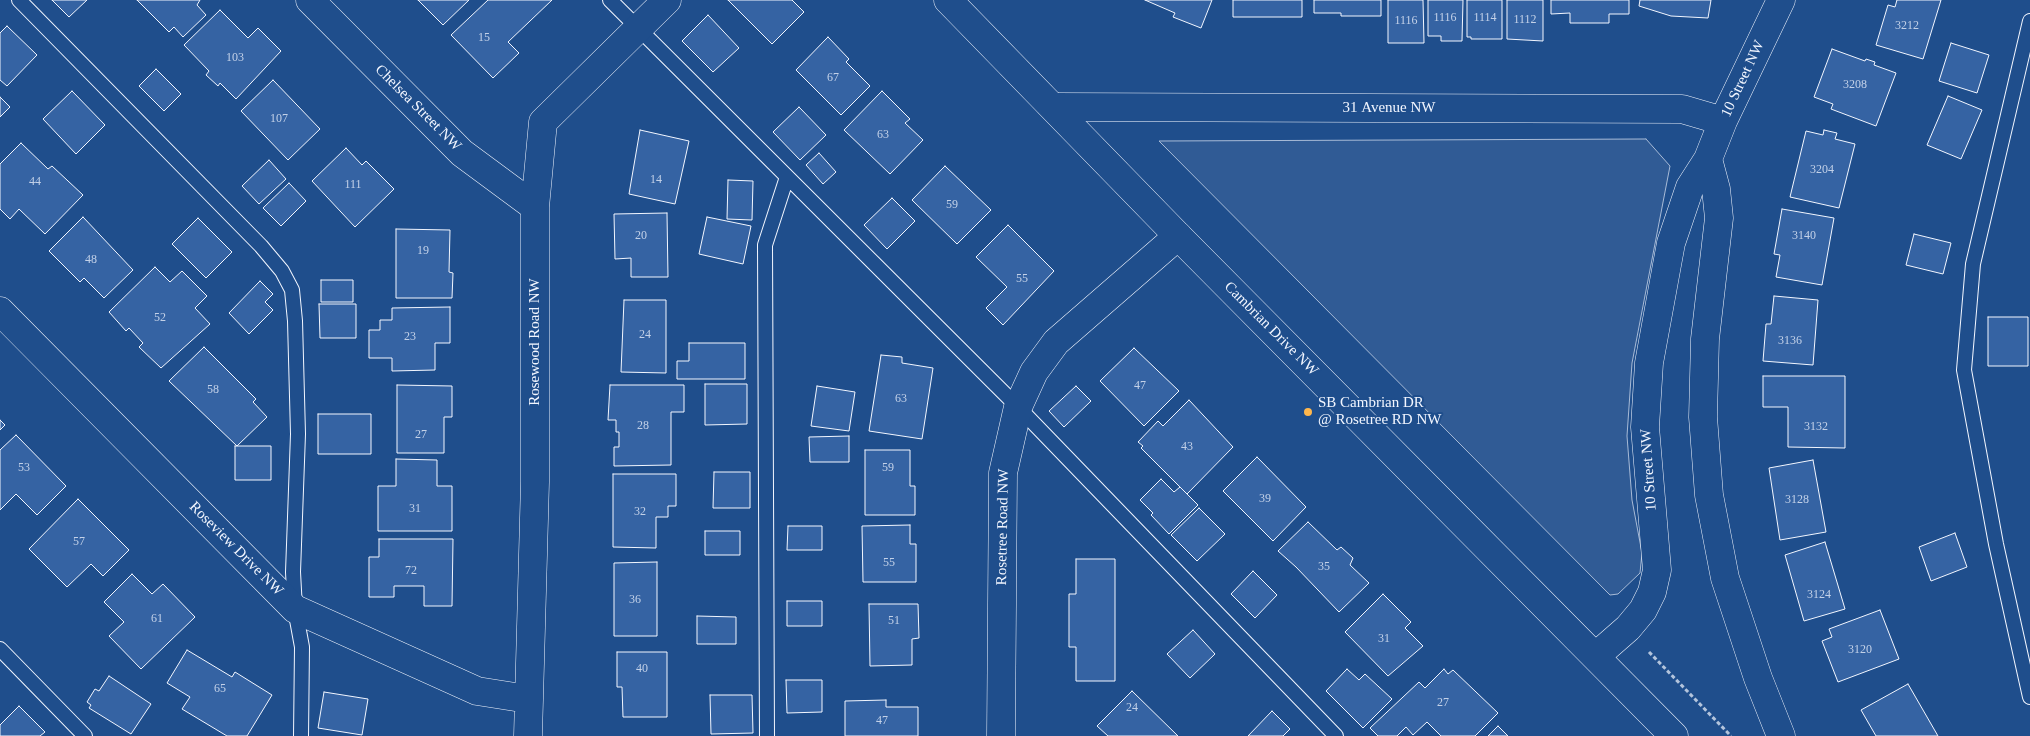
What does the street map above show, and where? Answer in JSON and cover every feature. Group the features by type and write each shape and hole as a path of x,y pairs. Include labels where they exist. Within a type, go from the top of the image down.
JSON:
{"street":[{"name":"Chelsea Street NW","path":"310,0 462,152 535,207"},
{"name":"Rosewood Road NW","path":"528,736 535,482 535,207 543,122 667,0"},
{"name":"Cambrian Drive NW","path":"948,0 1178,236 1596,656"},
{"name":"10 Street NW","path":"1596,656 1628,628 1643,610 1652,592 1657,570 1645,427 1649,362 1671,243 1681,208 1690,187 1708,159 1723,121 1781,0"},
{"name":"31 Avenue NW","path":"1054,108 1682,108 1723,121"},
{"path":"1708,159 1716,189 1719,218 1705,339 1703,417 1709,495 1725,578 1758,678 1781,736"},
{"name":"Rosetree Road NW","path":"1001,736 1003,473 1018,406 1034,372 1056,342 1178,236"},
{"name":"Roseview Drive NW","path":"0,311 296,609 477,691 528,699"},
{"path":"1596,656 1674,736"}],"lane":[{"path":"20,0 261,246 282,271 292,290 296,321 298,434 293,572 302,647 301,736"},
{"path":"610,0 1018,406 1336,736"},
{"path":"2030,21 1974,264 1964,370 1996,544 2030,697"},
{"path":"767,736 766,245 787,178"},
{"path":"0,649 85,736"}],"path":[{"path":"1649,652 1731,736"}],"shaded area":[{"path":"1646,139 1670,166 1632,363 1627,436 1632,500 1642,553 1640,573 1618,594 1610,595 1159,141"}],"building":[{"path":"52,0 87,0 69,17"},
{"path":"137,0 200,0 197,5 206,15 183,37 174,27 169,32"},
{"path":"418,0 469,0 443,25"},
{"path":"488,0 552,0 508,42 519,53 493,78 451,35"},
{"path":"728,0 792,0 804,12 772,44"},
{"path":"1145,0 1212,0 1201,28 1173,17 1175,13"},
{"path":"1233,0 1302,0 1302,17 1233,17"},
{"path":"1314,0 1381,0 1381,16 1341,16 1341,13 1314,13"},
{"path":"1388,0 1423,0 1424,43 1388,43"},
{"path":"1428,0 1463,0 1462,41 1441,41 1441,36 1428,36"},
{"path":"1467,0 1502,0 1502,39 1471,39 1471,37 1467,37"},
{"path":"1507,0 1543,0 1543,41 1507,39"},
{"path":"1551,0 1629,0 1629,14 1609,14 1609,23 1570,23 1570,13 1551,14"},
{"path":"1640,0 1711,0 1708,18 1671,16 1639,6"},
{"path":"1897,0 1941,0 1923,59 1876,45 1888,5 1895,7"},
{"path":"220,10 248,38 258,28 281,51 236,99 220,83 218,86 206,75 209,71 184,45"},
{"path":"708,15 739,48 713,72 682,41"},
{"path":"7,26 37,55 7,86 0,80 0,33"},
{"path":"828,37 849,59 846,62 870,86 841,115 796,70"},
{"path":"1951,43 1989,55 1977,93 1939,81"},
{"path":"1832,49 1865,61 1866,59 1875,62 1874,65 1896,73 1876,126 1831,109 1833,104 1814,97"},
{"path":"156,69 181,94 164,111 139,86"},
{"path":"273,80 320,129 288,160 241,111"},
{"path":"72,91 105,125 76,154 43,119"},
{"path":"882,91 910,119 905,123 923,140 890,174 844,130"},
{"path":"1948,96 1982,110 1961,159 1927,145"},
{"path":"0,97 10,107 0,117"},
{"path":"799,107 826,135 800,160 773,132"},
{"path":"640,130 689,141 675,204 629,194"},
{"path":"1824,130 1837,133 1835,139 1855,144 1839,208 1790,197 1806,131 1823,135"},
{"path":"21,143 48,169 52,166 83,195 45,234 19,209 10,219 0,209 0,164"},
{"path":"346,148 362,165 366,161 394,189 355,227 312,181"},
{"path":"819,153 836,172 823,184 806,165"},
{"path":"269,160 286,179 259,204 242,186"},
{"path":"945,166 991,210 957,244 912,200"},
{"path":"728,180 753,181 752,220 727,219"},
{"path":"289,183 306,201 281,226 263,208"},
{"path":"892,198 915,221 887,249 864,225"},
{"path":"1782,209 1834,218 1822,285 1776,277 1780,255 1774,254"},
{"path":"667,213 668,277 631,277 631,258 615,259 614,214"},
{"path":"83,217 133,270 104,298 84,278 80,282 49,251"},
{"path":"707,217 751,226 743,264 699,254"},
{"path":"198,218 232,252 206,278 172,244"},
{"path":"1008,225 1054,271 1003,325 986,308 1007,287 976,257"},
{"path":"396,229 450,230 449,272 453,273 452,298 396,298"},
{"path":"1914,234 1951,243 1943,274 1906,265"},
{"path":"155,267 170,282 182,271 207,296 195,308 210,324 161,368 139,347 143,343 129,328 126,331 109,312"},
{"path":"321,280 353,280 353,302 321,302"},
{"path":"260,281 273,294 265,302 273,310 249,334 229,313"},
{"path":"1774,296 1818,300 1813,365 1763,361 1766,324 1771,324"},
{"path":"624,300 666,300 666,373 621,372"},
{"path":"319,304 356,304 356,338 320,338"},
{"path":"450,307 450,343 435,343 435,370 392,371 392,358 369,358 369,330 380,330 380,320 392,320 392,308"},
{"path":"1988,317 2028,317 2028,366 1988,366"},
{"path":"689,343 745,343 745,379 677,379 677,361 689,361"},
{"path":"204,347 256,399 253,402 267,417 237,446 169,381"},
{"path":"1134,348 1179,391 1144,426 1100,381"},
{"path":"881,355 902,357 902,363 933,368 922,439 869,431"},
{"path":"1763,376 1845,376 1845,448 1788,447 1788,407 1763,407"},
{"path":"705,384 747,384 747,424 705,425"},
{"path":"397,385 452,386 452,417 444,417 444,453 397,453"},
{"path":"610,385 684,385 684,412 671,412 671,465 614,466 614,447 619,447 619,432 616,432 616,420 608,420"},
{"path":"817,386 855,392 849,431 811,426"},
{"path":"1076,386 1091,401 1064,427 1049,411"},
{"path":"1189,400 1233,447 1187,494 1141,448 1143,446 1138,442 1158,421 1163,426"},
{"path":"318,414 371,414 371,454 318,454"},
{"path":"0,420 5,425 0,430"},
{"path":"16,435 66,486 37,515 16,494 0,510 0,450"},
{"path":"849,436 849,462 810,462 809,437"},
{"path":"235,446 271,446 271,480 235,480"},
{"path":"865,450 910,450 910,486 915,486 915,515 865,515"},
{"path":"1257,457 1306,507 1273,541 1223,491"},
{"path":"396,459 437,460 437,486 452,486 452,531 378,531 378,486 396,486"},
{"path":"1813,460 1826,532 1780,540 1769,468"},
{"path":"714,472 750,472 750,508 713,508"},
{"path":"613,474 676,474 676,506 668,506 668,517 656,517 656,548 613,547"},
{"path":"1161,479 1174,492 1180,487 1198,505 1169,534 1140,500"},
{"path":"78,499 129,550 103,576 91,564 67,587 29,549"},
{"path":"1199,508 1225,534 1197,561 1171,535"},
{"path":"1308,522 1337,550 1341,547 1353,558 1350,565 1369,583 1339,612 1278,551"},
{"path":"910,525 910,544 916,544 916,582 863,582 862,526"},
{"path":"788,526 822,526 822,550 787,550"},
{"path":"705,531 740,531 740,555 705,555"},
{"path":"1955,533 1967,567 1931,581 1919,547"},
{"path":"379,539 453,539 452,606 424,606 424,586 394,586 394,597 369,597 369,557 379,557"},
{"path":"1825,542 1845,609 1804,621 1785,555"},
{"path":"1076,559 1115,559 1115,681 1076,681 1076,647 1069,647 1069,594 1076,594"},
{"path":"657,562 657,636 614,636 614,563"},
{"path":"1253,571 1277,595 1255,618 1231,594"},
{"path":"132,574 152,594 163,584 195,617 141,669 109,636 124,622 104,602"},
{"path":"1383,594 1411,622 1405,628 1423,646 1388,676 1345,632"},
{"path":"787,601 822,601 822,626 787,626"},
{"path":"869,604 918,604 919,638 912,639 912,665 870,666"},
{"path":"1880,610 1899,659 1838,682 1822,641 1832,637 1829,629"},
{"path":"697,616 736,617 736,644 697,644"},
{"path":"1193,630 1215,654 1190,678 1167,654"},
{"path":"187,650 232,677 235,672 272,695 247,736 227,736 182,709 190,697 167,683"},
{"path":"617,652 667,652 667,717 623,717 622,687 617,687"},
{"path":"1347,669 1359,680 1365,674 1392,699 1363,728 1326,691"},
{"path":"1444,669 1448,674 1453,670 1498,713 1475,736 1441,736 1427,722 1413,735 1406,727 1397,736 1378,736 1370,728 1419,682 1425,688"},
{"path":"109,676 151,704 131,734 89,708 91,705 87,702 95,689 99,691"},
{"path":"786,680 822,680 822,712 787,713"},
{"path":"1908,684 1938,736 1876,736 1861,710"},
{"path":"1132,691 1178,736 1108,736 1097,726"},
{"path":"324,692 368,699 362,735 318,728"},
{"path":"710,695 752,695 753,733 711,734"},
{"path":"886,700 886,707 918,707 918,736 845,736 845,701"},
{"path":"19,706 45,732 40,736 0,736 0,725"},
{"path":"1272,711 1290,729 1283,736 1248,736"},
{"path":"1498,726 1508,736 1488,736"}],"place":[{"name":"SB Cambrian DR @ Rosetree RD NW","path":"1308,412"}]}
